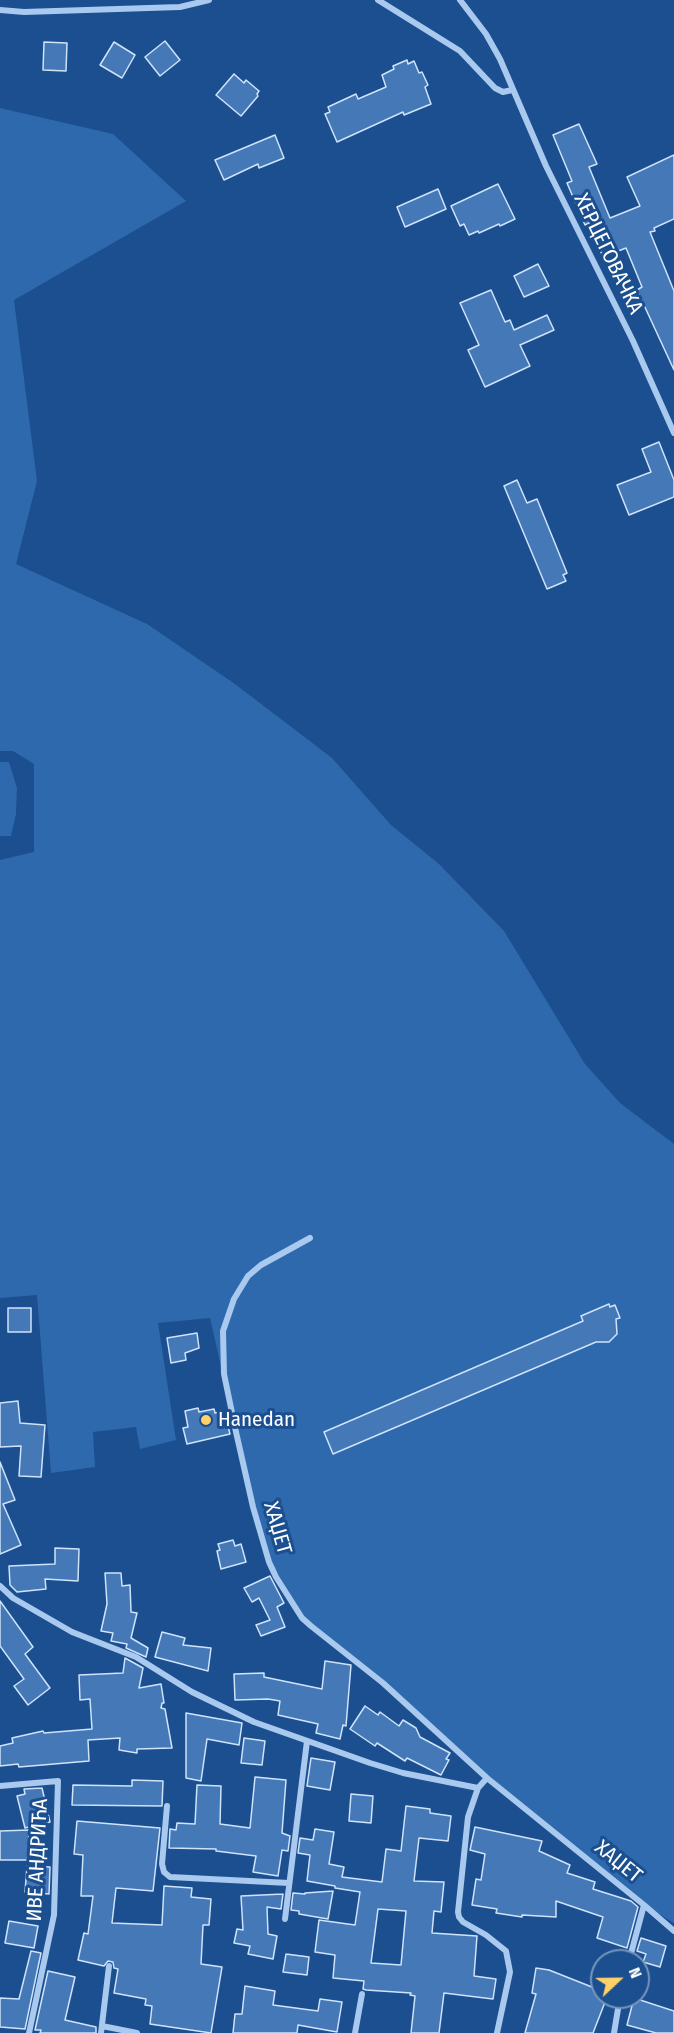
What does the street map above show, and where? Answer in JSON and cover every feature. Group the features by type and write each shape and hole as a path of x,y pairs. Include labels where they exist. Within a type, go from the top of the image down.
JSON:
{"street":[{"path":"0,10 24,12 180,7 209,0"},
{"path":"378,0 460,51 495,88 502,92 512,90"},
{"name":"ХЕРЦЕГОВАЧКА","path":"460,0 494,48 546,166 633,341 674,433"},
{"name":"ХАЏЕТ","path":"310,1238 261,1265 248,1276 234,1299 223,1331 224,1374 253,1507 269,1562 283,1591 302,1618 383,1683 487,1778 674,1931"},
{"path":"0,1586 13,1598 72,1632 136,1657 192,1692 223,1708 307,1741 403,1773 478,1788"},
{"path":"285,1918 307,1741"},
{"path":"487,1778 478,1788 468,1817 458,1912 463,1922 486,1935 506,1951 510,1972 497,2033"},
{"name":"ИВЕ АНДРИЋА","path":"0,1786 58,1781 54,1916 29,2033"},
{"path":"167,1806 162,1864 164,1872 171,1877 289,1883"},
{"name":"ХАЏЕТ","path":"631,1949 644,1905"},
{"path":"109,1966 102,2029 137,2033"},
{"path":"355,2033 362,1994"},
{"path":"614,2033 618,2009"}],"shaded area":[{"path":"0,108 113,134 186,201 14,300 37,481 16,564 147,624 235,684 332,758 391,825 439,864 504,931 585,1064 620,1103 674,1144 674,1923 644,1905 487,1778 383,1683 302,1618 269,1562 253,1507 210,1318 158,1323 176,1440 140,1449 136,1427 93,1432 95,1467 51,1473 37,1295 0,1298 0,860 34,852 34,764 13,751 0,751"},
{"path":"0,762 9,762 17,788 16,814 11,836 0,836"}],"building":[{"path":"165,41 180,60 160,76 145,57"},
{"path":"44,42 67,43 66,71 43,70"},
{"path":"114,42 135,55 122,78 100,65"},
{"path":"407,60 408,64 414,61 419,73 422,72 428,85 425,87 431,104 404,115 403,112 337,142 325,114 330,112 328,107 356,94 358,99 386,87 382,75 394,69 393,66"},
{"path":"234,74 244,83 246,80 259,91 258,96 241,116 216,95"},
{"path":"579,124 597,164 589,167 610,218 640,206 627,177 674,155 674,219 650,232 674,291 674,370 637,290 642,287 626,248 603,257 589,223 585,225 567,183 572,181 553,135"},
{"path":"275,135 284,158 259,168 258,164 224,180 215,160"},
{"path":"498,184 515,219 469,235 464,224 460,226 451,206"},
{"path":"438,189 446,209 405,227 397,207"},
{"path":"538,264 549,286 524,297 514,276"},
{"path":"491,290 505,322 510,320 514,330 547,315 554,330 520,345 530,366 485,387 468,350 479,345 460,303"},
{"path":"659,442 674,480 674,497 629,515 617,485 651,472 642,449"},
{"path":"517,480 527,503 537,499 567,573 563,575 566,581 547,589 504,486"},
{"path":"609,1304 610,1307 615,1305 620,1318 616,1319 617,1334 609,1342 596,1342 333,1454 324,1432 583,1321 581,1316"},
{"path":"8,1308 31,1308 31,1332 8,1332"},
{"path":"197,1333 199,1348 185,1353 186,1360 171,1363 167,1338"},
{"path":"18,1401 20,1423 45,1425 41,1477 19,1476 21,1446 0,1447 0,1403"},
{"name":"Hanedan","path":"198,1408 199,1412 214,1409 215,1413 224,1411 230,1434 187,1444 183,1428 188,1427 185,1411"},
{"path":"0,1462 15,1500 3,1504 21,1545 0,1554"},
{"path":"233,1540 235,1546 241,1544 246,1562 221,1569 217,1551 220,1550 218,1544"},
{"path":"55,1548 79,1549 78,1581 45,1579 46,1589 17,1592 10,1585 9,1566 55,1564"},
{"path":"105,1573 121,1573 122,1586 130,1585 131,1612 137,1613 131,1638 148,1648 146,1657 126,1648 127,1644 111,1641 113,1633 101,1631 107,1604"},
{"path":"270,1576 284,1603 277,1607 285,1627 261,1636 256,1625 270,1620 259,1598 252,1602 244,1588"},
{"path":"0,1601 33,1647 25,1654 50,1688 28,1705 14,1686 24,1679 0,1646"},
{"path":"162,1632 185,1638 183,1645 211,1648 208,1671 155,1657"},
{"path":"125,1658 143,1668 139,1688 161,1684 164,1703 161,1708 165,1709 172,1748 137,1749 137,1753 119,1750 120,1738 88,1740 89,1761 19,1767 18,1764 0,1766 0,1746 13,1743 12,1738 43,1731 44,1733 92,1729 90,1699 80,1700 79,1675 123,1673"},
{"path":"325,1661 351,1665 346,1726 343,1725 340,1739 316,1733 318,1724 278,1715 280,1701 235,1700 234,1674 264,1673 264,1677 322,1689"},
{"path":"365,1706 378,1715 380,1712 399,1726 403,1720 416,1728 420,1737 450,1753 441,1775 407,1758 405,1761 377,1743 375,1746 350,1729"},
{"path":"186,1713 242,1723 239,1745 207,1739 201,1781 186,1778"},
{"path":"244,1738 265,1741 262,1765 241,1763"},
{"path":"311,1758 335,1762 330,1790 307,1786"},
{"path":"255,1777 286,1780 282,1833 290,1836 288,1851 282,1850 278,1876 253,1872 256,1856 216,1851 216,1849 169,1848 170,1829 176,1830 177,1823 195,1824 197,1785 221,1786 220,1824 250,1828"},
{"path":"132,1780 163,1781 162,1806 72,1805 73,1785 132,1786"},
{"path":"42,1788 50,1822 25,1828 17,1796 25,1794 24,1789"},
{"path":"351,1794 373,1796 371,1823 349,1821"},
{"path":"406,1806 430,1809 430,1813 451,1816 448,1841 419,1838 414,1881 444,1882 441,1912 434,1911 432,1933 477,1936 474,1976 496,1979 493,1999 444,1993 439,2033 411,2033 415,1996 410,1995 411,1993 366,1990 363,1989 364,1981 333,1978 335,1955 315,1952 319,1920 355,1925 360,1892 307,1881 310,1855 298,1853 300,1838 313,1840 315,1829 334,1832 329,1864 344,1867 342,1877 382,1882 386,1849 401,1851","holes":["378,1909 406,1911 401,1965 371,1963"]},
{"path":"77,1821 160,1828 153,1891 116,1888 112,1923 162,1925 164,1886 192,1888 191,1897 211,1899 209,1925 203,1925 201,1964 222,1967 211,2033 150,2024 152,2006 145,2005 146,1999 114,1993 118,1969 114,1968 113,1962 108,1961 104,1966 78,1960 84,1933 88,1934 93,1896 81,1896 83,1855 74,1854"},
{"path":"475,1827 542,1841 539,1851 570,1865 567,1873 595,1882 593,1889 631,1901 638,1907 627,1948 597,1938 603,1917 556,1901 556,1917 522,1915 522,1917 496,1913 497,1909 472,1905 476,1879 481,1880 485,1854 470,1850"},
{"path":"29,1830 29,1860 0,1860 0,1831"},
{"path":"27,1866 50,1867 49,1894 25,1892"},
{"path":"333,1891 328,1919 299,1914 299,1911 291,1910 293,1893"},
{"path":"283,1894 281,1909 267,1907 268,1934 277,1936 273,1959 248,1954 250,1946 234,1943 237,1929 243,1930 241,1896"},
{"path":"9,1921 38,1926 34,1948 5,1943"},
{"path":"641,1938 666,1946 660,1967 650,1964 650,1949 638,1949"},
{"path":"31,1951 41,1953 25,2029 0,2027 0,1998 19,1999"},
{"path":"286,1954 309,1957 307,1975 283,1972"},
{"path":"536,1968 549,1970 590,1986 590,2009 602,2009 593,2033 525,2033 536,1994 532,1993"},
{"path":"48,1971 75,1977 65,2020 96,2027 96,2033 40,2033 41,2030 35,2030"},
{"path":"245,1986 275,1991 273,2005 318,2011 320,1999 342,2002 337,2032 298,2025 297,2033 233,2033 235,2014 242,2014"},
{"path":"650,2003 674,2011 674,2033 656,2033 627,2025 631,2009 650,2009"}],"place":[{"name":"Hanedan","path":"206,1420"}]}
